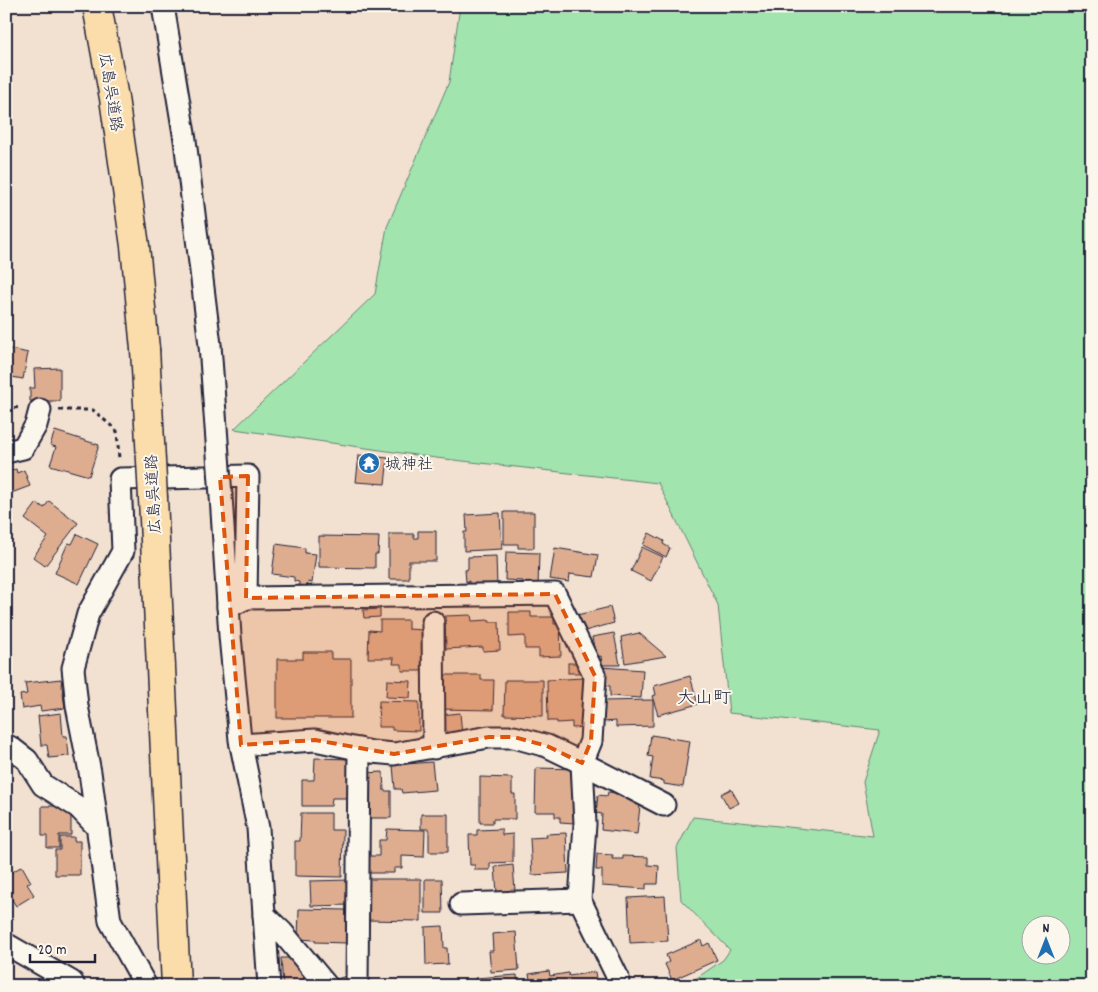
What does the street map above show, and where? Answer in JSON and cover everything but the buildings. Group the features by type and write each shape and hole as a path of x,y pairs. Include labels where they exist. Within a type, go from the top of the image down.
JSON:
{"highway":[{"name":"広島呉道路","path":"97,6 114,98 135,246 145,349 176,986"}],"street":[{"path":"163,6 185,140 210,345 221,496 237,603"},
{"path":"7,452 23,448 36,425 40,410"},
{"path":"146,986 110,921 90,772 77,706 73,668 88,614 123,550 120,479 248,476 237,603 241,745 258,828 269,986"},
{"path":"237,603 555,594 595,676 591,741 582,763 585,824 580,900 618,978 617,986"},
{"path":"433,622 434,748"},
{"path":"241,745 315,740 394,754 489,737 514,737 547,746 664,805"},
{"path":"6,747 10,747 27,760 43,785 78,807 98,828"},
{"path":"357,986 360,749"},
{"path":"461,904 580,900"},
{"path":"264,915 282,932 327,986"},
{"path":"6,944 72,982 74,986"}],"path":[{"path":"6,407 40,410 93,410 117,431 120,479"}],"highlighted area":[{"path":"248,476 246,598 555,594 595,676 591,741 582,763 547,746 514,737 489,737 394,754 315,740 241,745 220,477"}],"green space":[{"path":"460,6 1092,6 1092,986 685,986 723,960 730,950 681,900 677,848 693,817 873,836 863,782 880,730 729,713 718,605 658,483 436,458 234,429 375,294 387,227 449,82"}],"place":[{"name":"城神社","path":"369,463"}],"district":[{"name":"大山町","path":"704,697"}]}
